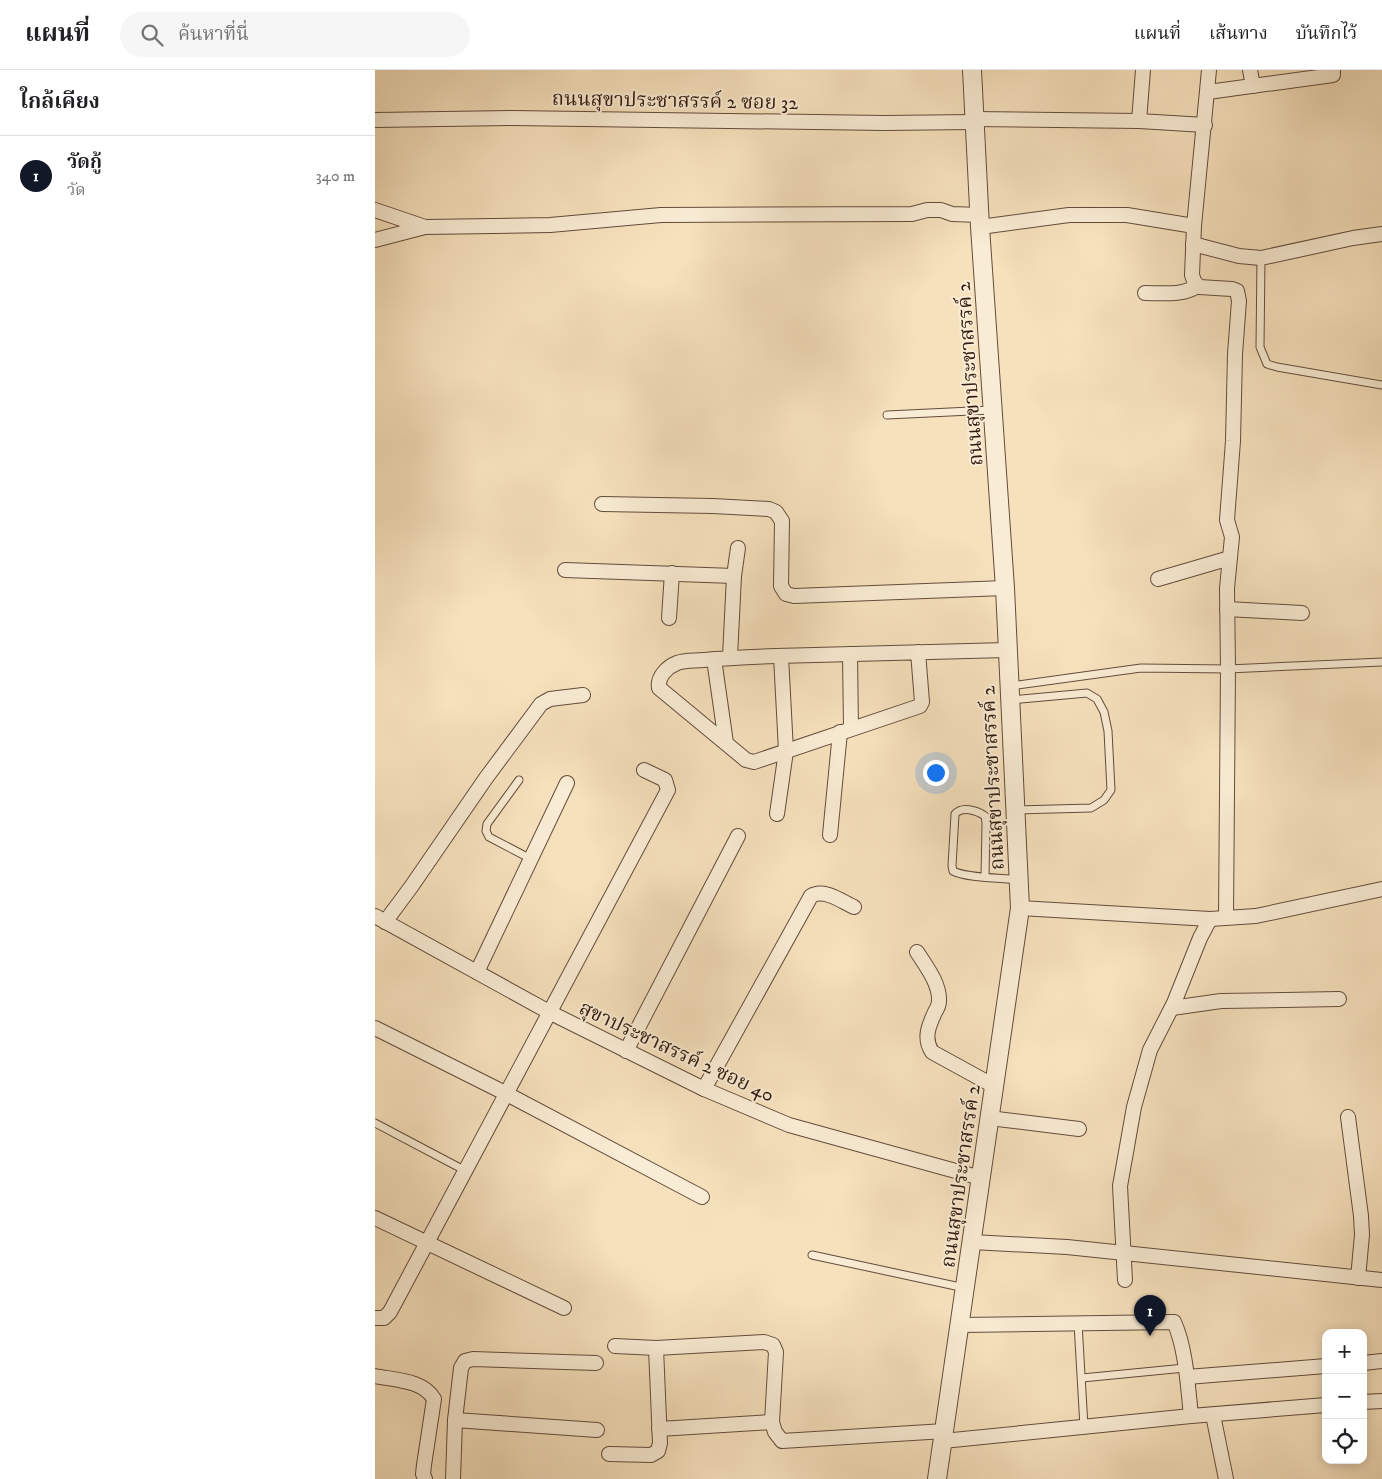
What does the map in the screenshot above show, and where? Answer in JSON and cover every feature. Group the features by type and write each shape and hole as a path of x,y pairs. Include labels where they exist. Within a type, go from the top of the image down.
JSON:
{"street":[{"name":"ถนนสุขาประชาสรรค์ 2","path":"937,1479 1020,908 1005,588 971,70"},
{"path":"1139,121 1143,70"},
{"path":"1197,286 1192,275 1194,226 1209,70"},
{"path":"1250,70 1253,86"},
{"path":"1208,92 1253,86 1289,75 1333,74 1333,70"},
{"name":"ถนนสุขาประชาสรรค์ 2 ซอย 32","path":"375,120 512,118 885,123 973,120 1139,121 1205,125"},
{"path":"375,210 425,227"},
{"path":"375,240 425,227 550,225 661,215 912,214 929,219 952,214 980,221 1069,215 1127,215 1194,226"},
{"path":"1193,244 1239,256 1261,258 1353,238 1382,234"},
{"path":"1145,293 1182,292 1197,286 1232,288 1239,296 1235,354 1233,441 1227,520 1232,536 1227,588 1227,917"},
{"path":"602,504 713,506 769,509 776,512 782,521 781,586 786,594 794,596 1005,588"},
{"path":"730,658 734,576 738,548"},
{"path":"1158,579 1230,558"},
{"path":"565,570 734,576"},
{"path":"669,618 673,573"},
{"path":"1227,609 1302,613"},
{"path":"918,652 921,706 754,762 746,760 659,688 658,682 661,675 676,664 714,659 781,656 918,652 1007,650"},
{"path":"830,835 845,730 850,654"},
{"path":"777,814 785,751 781,656"},
{"path":"714,659 726,743"},
{"path":"380,919 411,887 486,778 541,704 551,699 583,695"},
{"path":"375,1318 384,1318 390,1312 425,1243 668,790 665,780 644,770"},
{"path":"477,972 567,783"},
{"path":"626,1051 738,836"},
{"path":"1020,908 1210,919 1256,916 1382,890"},
{"path":"704,1090 811,896 817,892 823,893 854,907"},
{"name":"สุขาประชาสรรค์ 2 ซอย 40","path":"380,919 549,1012 704,1090 789,1126 981,1178"},
{"path":"1125,1280 1120,1186 1134,1107 1150,1050 1172,1008 1210,919"},
{"path":"917,952 931,974 940,1002 931,1020 926,1044 932,1052 994,1086"},
{"path":"1172,1008 1221,1001 1339,1000"},
{"path":"375,1028 505,1093 703,1197"},
{"path":"1348,1117 1361,1216 1362,1235 1359,1278"},
{"path":"989,1118 1079,1129"},
{"path":"375,1218 564,1308"},
{"path":"972,1242 1067,1247 1382,1280"},
{"path":"960,1324 1174,1322 1178,1330 1186,1373 1191,1416"},
{"path":"615,1346 656,1348 764,1342 773,1345 776,1352 772,1422 775,1432 782,1441 944,1436 1084,1427 1322,1405"},
{"path":"609,1454 651,1455 658,1451 660,1444 656,1348"},
{"path":"453,1479 455,1420 461,1368 465,1361 473,1359 596,1364"},
{"path":"1367,1363 1382,1361"},
{"path":"1186,1373 1322,1366"},
{"path":"375,1376 416,1385 429,1390 434,1399 424,1465 423,1474 425,1479"},
{"path":"1367,1402 1382,1401"},
{"path":"1213,1415 1227,1479"},
{"path":"455,1420 597,1430"},
{"path":"659,1429 772,1422"}],"lane":[{"path":"1261,258 1260,347 1267,364 1277,368 1382,385"},
{"path":"887,414 992,410"},
{"path":"1010,693 1141,668 1228,669 1382,662"},
{"path":"1010,693 1087,693 1097,698 1105,712 1110,761 1111,790 1104,800 1091,808 1016,810"},
{"path":"519,780 487,824 486,831 489,837 531,859"},
{"path":"985,877 985,816 979,812 958,810 955,814 953,870 963,874 985,877 1019,880"},
{"path":"375,1123 464,1170"},
{"path":"812,1255 965,1288"},
{"path":"1078,1322 1084,1427"},
{"path":"1082,1378 1186,1373"}],"place":[{"name":"วัดกู้","path":"1150,1336"}]}
